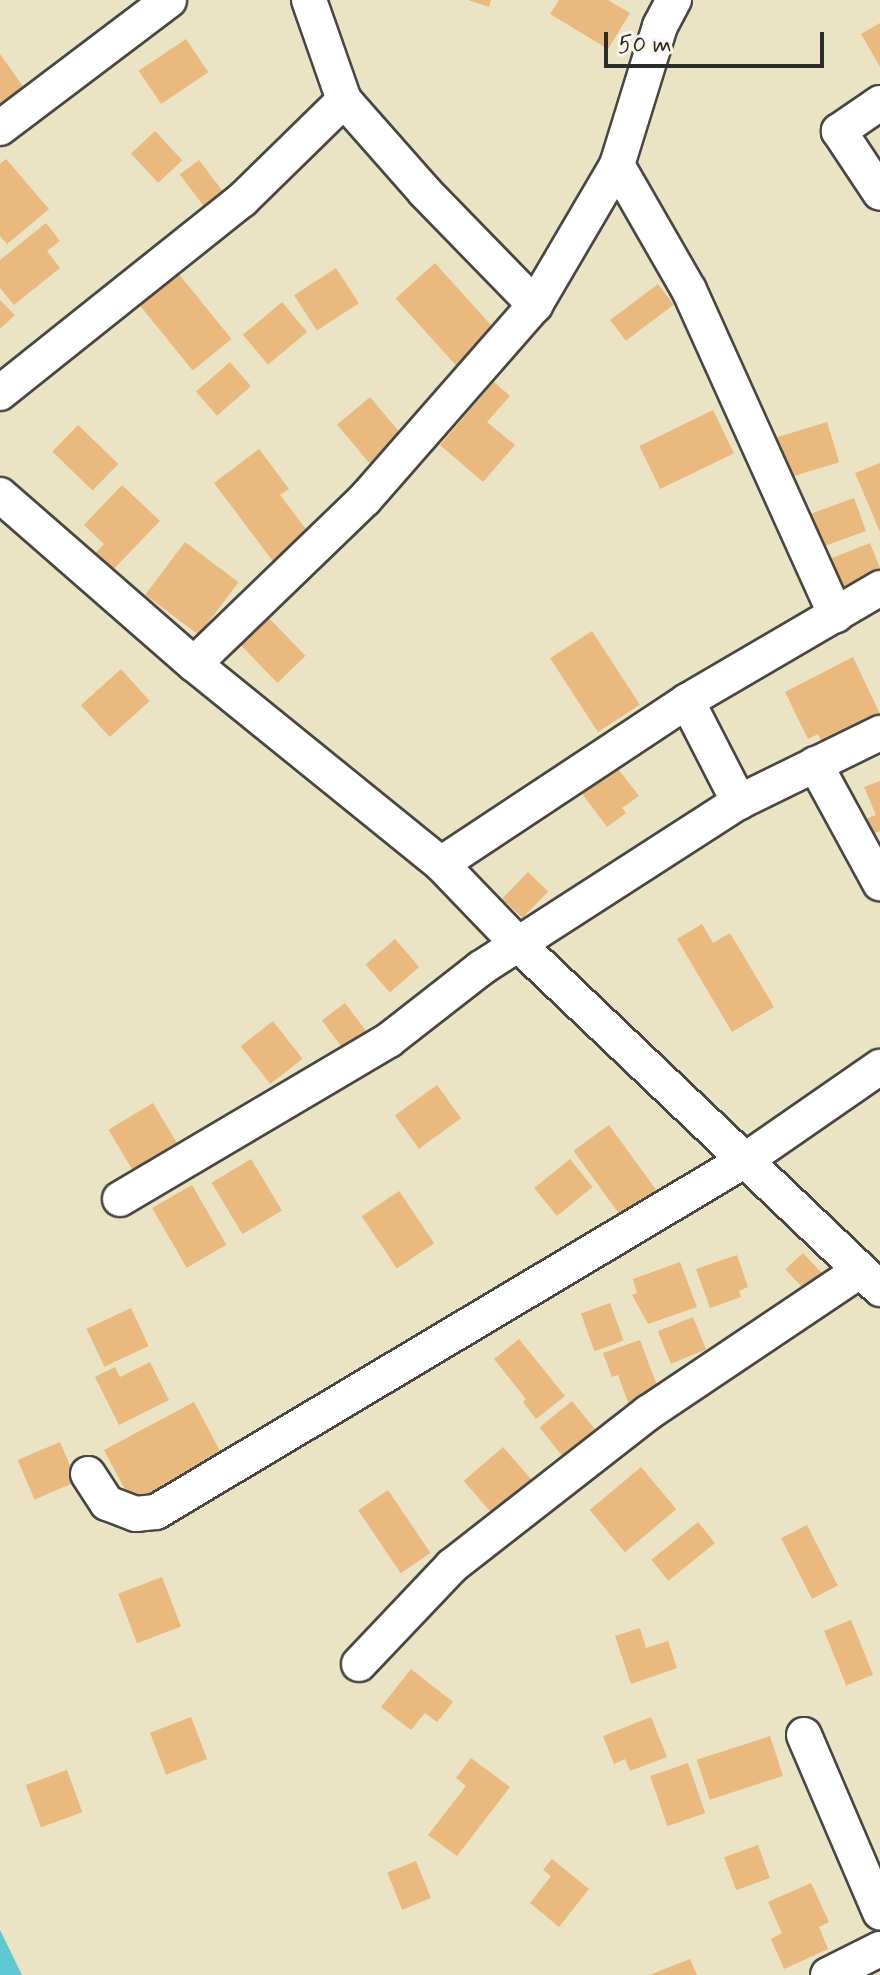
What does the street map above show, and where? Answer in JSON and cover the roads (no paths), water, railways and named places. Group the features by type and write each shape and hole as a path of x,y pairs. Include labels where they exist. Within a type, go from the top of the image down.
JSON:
{"street":[{"path":"0,128 169,0"},
{"path":"309,0 344,100 425,192 535,305"},
{"path":"194,664 365,499 535,305 617,165 660,26 674,0"},
{"path":"0,393 242,200 344,100"},
{"path":"880,103 839,131 880,193"},
{"path":"617,165 689,290 836,615"},
{"path":"0,495 194,664 441,864 519,945 747,1159 869,1280 648,1413 452,1566 359,1664"},
{"path":"441,864 687,701 880,588"},
{"path":"687,701 739,802"},
{"path":"120,1199 389,1040 458,985 739,802 880,733"},
{"path":"815,764 880,883"},
{"path":"88,1474 107,1503 136,1514 156,1512 747,1159 880,1067"},
{"path":"804,1735 880,1912"},
{"path":"828,1975 880,1949"}],"water":[{"path":"0,1930 22,1975 0,1975"}]}
